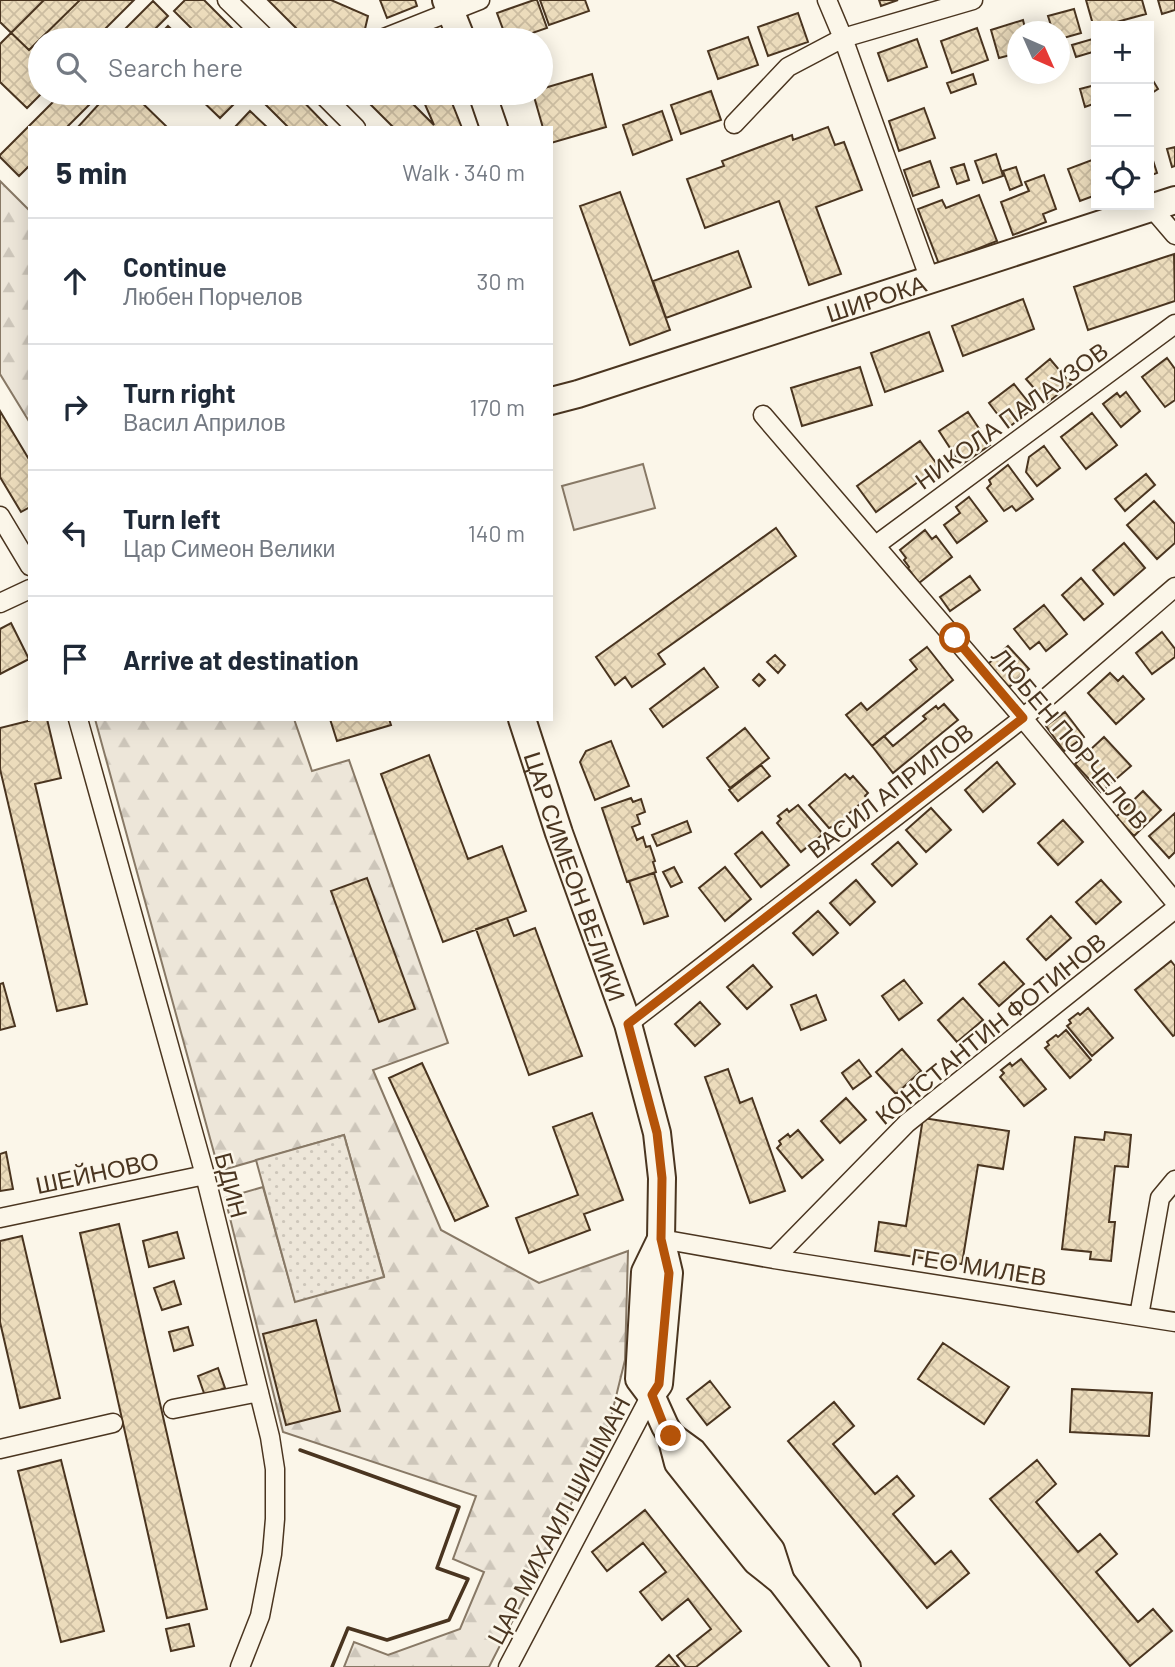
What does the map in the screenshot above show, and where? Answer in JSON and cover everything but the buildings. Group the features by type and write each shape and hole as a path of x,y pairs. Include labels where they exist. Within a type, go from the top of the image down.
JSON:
{"main road":[{"path":"449,6 457,28"},
{"path":"486,105 493,126"},
{"name":"ШИРОКА","path":"553,400 1163,203"},
{"name":"ЦАР СИМЕОН ВЕЛИКИ","path":"523,721 559,833 628,1024 657,1133 662,1178 661,1239 669,1273 659,1384 652,1395"},
{"path":"652,1395 664,1426 671,1436 693,1452 771,1550 781,1581 848,1667"}],"street":[{"path":"404,28 449,6 480,0"},
{"path":"827,0 930,279"},
{"path":"734,124 788,67 843,38 973,0"},
{"path":"236,3 258,28"},
{"path":"333,105 354,126"},
{"path":"1163,203 1175,235"},
{"name":"НИКОЛА ПАЛАУЗОВ","path":"876,545 1175,324"},
{"name":"ЛЮБЕН ПОРЧЕЛОВ","path":"763,415 1020,714 1175,902"},
{"path":"0,516 28,563"},
{"name":"ВАСИЛ АПРИЛОВ","path":"628,1024 1020,714 1175,587"},
{"path":"0,603 28,590"},
{"name":"БДИН","path":"79,721 205,1175 270,1437 275,1469 272,1554 260,1616 240,1667"},
{"name":"КОНСТАНТИН ФОТИНОВ","path":"774,1259 907,1123 1175,909"},
{"name":"ШЕЙНОВО","path":"0,1218 205,1175"},
{"path":"1139,1316 1160,1198 1175,1180"},
{"path":"661,1239 774,1259"},
{"name":"ГЕО МИЛЕВ","path":"774,1259 1175,1322"},
{"path":"173,1409 259,1392"},
{"name":"ЦАР МИХАИЛ ШИШМАН","path":"508,1667 652,1395"},
{"path":"0,1449 113,1423"}],"green space":[{"path":"0,181 28,209 28,420 0,374"},
{"path":"643,464 655,508 574,530 562,486"},
{"path":"96,721 295,721 312,771 349,760 448,1043 373,1070 441,1230 539,1283 628,1251 625,1360 610,1421 557,1534 489,1667 344,1667 354,1642 388,1655 460,1629 484,1572 453,1559 476,1496 283,1432 225,1198 263,1187 295,1301 384,1276 344,1135 219,1171"},
{"path":"344,1135 384,1277 295,1302 256,1160"}],"wall":[{"path":"300,1450 459,1507 437,1568 468,1579 449,1620 387,1640 348,1628 332,1667"}],"route":[{"path":"671,1436 657,1411 652,1395 659,1384 669,1273 661,1239 662,1178 657,1133 628,1024 1023,718 955,638"}]}
